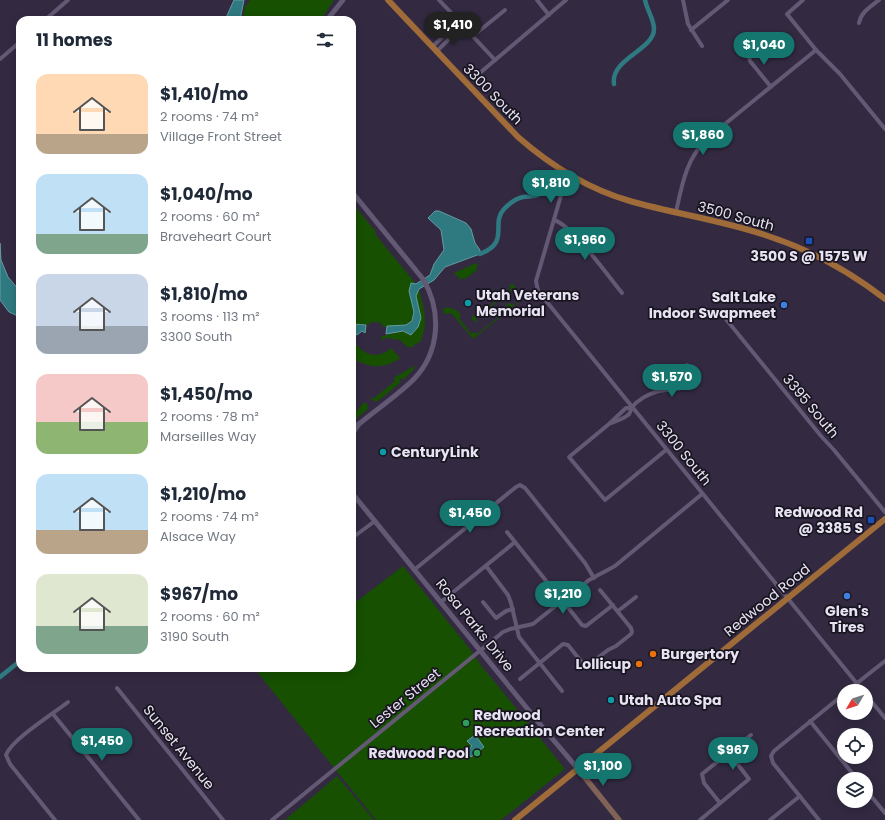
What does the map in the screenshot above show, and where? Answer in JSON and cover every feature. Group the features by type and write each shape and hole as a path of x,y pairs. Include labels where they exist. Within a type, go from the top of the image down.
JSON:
{"main road":[{"name":"3300 South","path":"388,0 518,137 537,153 573,176"},
{"name":"3500 South","path":"573,176 620,197 755,232 800,248 852,275 885,298"},
{"name":"Redwood Road","path":"515,820 885,519"},
{"path":"578,769 619,820"}],"street":[{"path":"50,16 68,0"},
{"path":"330,16 343,0"},
{"path":"439,0 456,18"},
{"path":"537,0 549,14"},
{"path":"481,72 566,0"},
{"path":"683,0 686,19 691,30 702,46"},
{"path":"691,30 728,0"},
{"path":"803,0 787,14 816,50 840,74 885,129"},
{"path":"858,23 864,12 879,0"},
{"path":"473,36 505,10"},
{"path":"456,18 460,16 465,18 468,24 466,29"},
{"path":"434,49 454,26 456,18"},
{"path":"454,26 458,30"},
{"path":"434,49 458,30 466,29"},
{"path":"466,29 495,60"},
{"path":"0,59 16,45"},
{"path":"747,49 750,61 771,87"},
{"path":"676,212 686,170 700,146 816,50"},
{"name":"3300 South","path":"562,192 536,281 536,288 666,450 857,683"},
{"path":"356,197 423,279 434,304 436,323 429,356 423,367 414,378 359,424 356,428"},
{"path":"554,220 561,222 574,235 622,293"},
{"name":"3395 South","path":"721,313 885,512"},
{"path":"666,450 605,500 569,456 609,424 623,419 630,413 632,408 649,394 660,390 677,390 693,383 696,376 687,365"},
{"path":"414,570 520,485 585,563 594,578"},
{"path":"566,606 568,601 567,598 585,583 615,566 702,494"},
{"name":"Rosa Parks Drive","path":"356,498 578,769"},
{"path":"356,535 375,521"},
{"path":"507,532 559,597 558,604 561,606 566,606 582,625 586,626 613,605"},
{"path":"441,602 515,542"},
{"path":"486,566 506,592 513,610 519,637 562,691"},
{"path":"520,679 564,644 568,646 584,664 588,666 630,635 632,632 631,628 600,590"},
{"path":"559,597 562,596 567,598"},
{"path":"618,611 636,597"},
{"path":"483,602 496,618 506,611 513,610"},
{"name":"Lester Street","path":"272,820 503,632 533,624 558,604"},
{"path":"857,683 885,660"},
{"name":"Sunset Avenue","path":"117,688 223,820"},
{"path":"820,820 772,762 771,756 774,751 837,700"},
{"path":"55,820 6,757 8,751 14,743 68,702"},
{"path":"873,703 885,718"},
{"path":"53,714 139,820"},
{"path":"810,721 851,772"},
{"path":"720,803 704,783 702,774 751,734"},
{"path":"700,820 749,779 729,753"},
{"path":"770,820 800,796"},
{"path":"873,798 885,813"}],"green space":[{"path":"250,0 334,0 324,16 243,16 245,7"},
{"path":"356,208 376,232 375,234 416,284 409,291 414,312 412,321 406,325 383,327 381,323 375,322 369,323 369,325 356,324"},
{"path":"476,263 478,265 476,268 477,270 465,279 463,278 461,280 454,273"},
{"path":"513,284 516,291 514,292 512,290 505,295 507,298 505,301 499,293 501,292 504,294 511,289 509,285"},
{"path":"419,289 425,316 423,336 420,342 415,344 413,347 407,347 400,340 387,338 381,340 382,336 403,331 411,335 421,318 416,296"},
{"path":"519,295 522,299 473,339 452,314 444,314 443,308 455,309 461,315 459,318 471,334 475,332 477,334 507,310 505,307 510,303 513,305 520,300 518,297"},
{"path":"501,297 504,301 502,303 499,300 476,319 477,322 472,320 472,315 475,317"},
{"path":"357,345 365,352 374,355 383,353 391,348 400,358 394,362 382,366 364,364 356,360"},
{"path":"414,366 415,368 403,380 401,378 399,380 401,382 378,401 374,401 370,398 371,397 373,399 395,381 395,377"},
{"path":"363,403 367,403 368,409 356,419 357,411"},
{"path":"403,566 565,769 501,820 376,820 257,672 356,672 356,602"},
{"path":"337,776 374,820 285,820"}],"shaded area":[{"path":"234,0 244,0 241,16 227,16"},
{"path":"435,211 439,211 466,223 471,229 475,243 480,250 480,254 445,267 434,280 419,289 416,296 421,318 418,327 411,335 403,331 386,334 387,326 406,325 412,321 414,312 409,291 411,283 416,284 430,275 434,264 444,250 441,230 428,218"},
{"path":"0,243 1,260 8,277 16,286 16,315 9,312 0,300"},
{"path":"356,324 366,325 365,333 362,331 357,335"},
{"path":"475,735 484,747 471,757 466,751 472,746 467,741"}],"waterway":[{"path":"614,84 615,75 619,68 625,61 647,43 652,36 654,25 645,0"},
{"path":"480,254 495,244 498,238 500,215 504,209 518,199 536,196 546,190 557,179"},
{"path":"0,677 16,664"}],"place":[{"name":"3500 S @ 1575 W","path":"809,241"},
{"name":"Utah Veterans Memorial","path":"468,303"},
{"name":"Salt Lake Indoor Swapmeet","path":"784,305"},
{"name":"CenturyLink","path":"383,452"},
{"name":"Redwood Rd @ 3385 S","path":"871,520"},
{"name":"Glen's Tires","path":"847,596"},
{"name":"Burgertory","path":"653,654"},
{"name":"Lollicup","path":"639,664"},
{"name":"Utah Auto Spa","path":"611,700"},
{"name":"Redwood Recreation Center","path":"466,723"},
{"name":"Redwood Pool","path":"477,753"}]}
